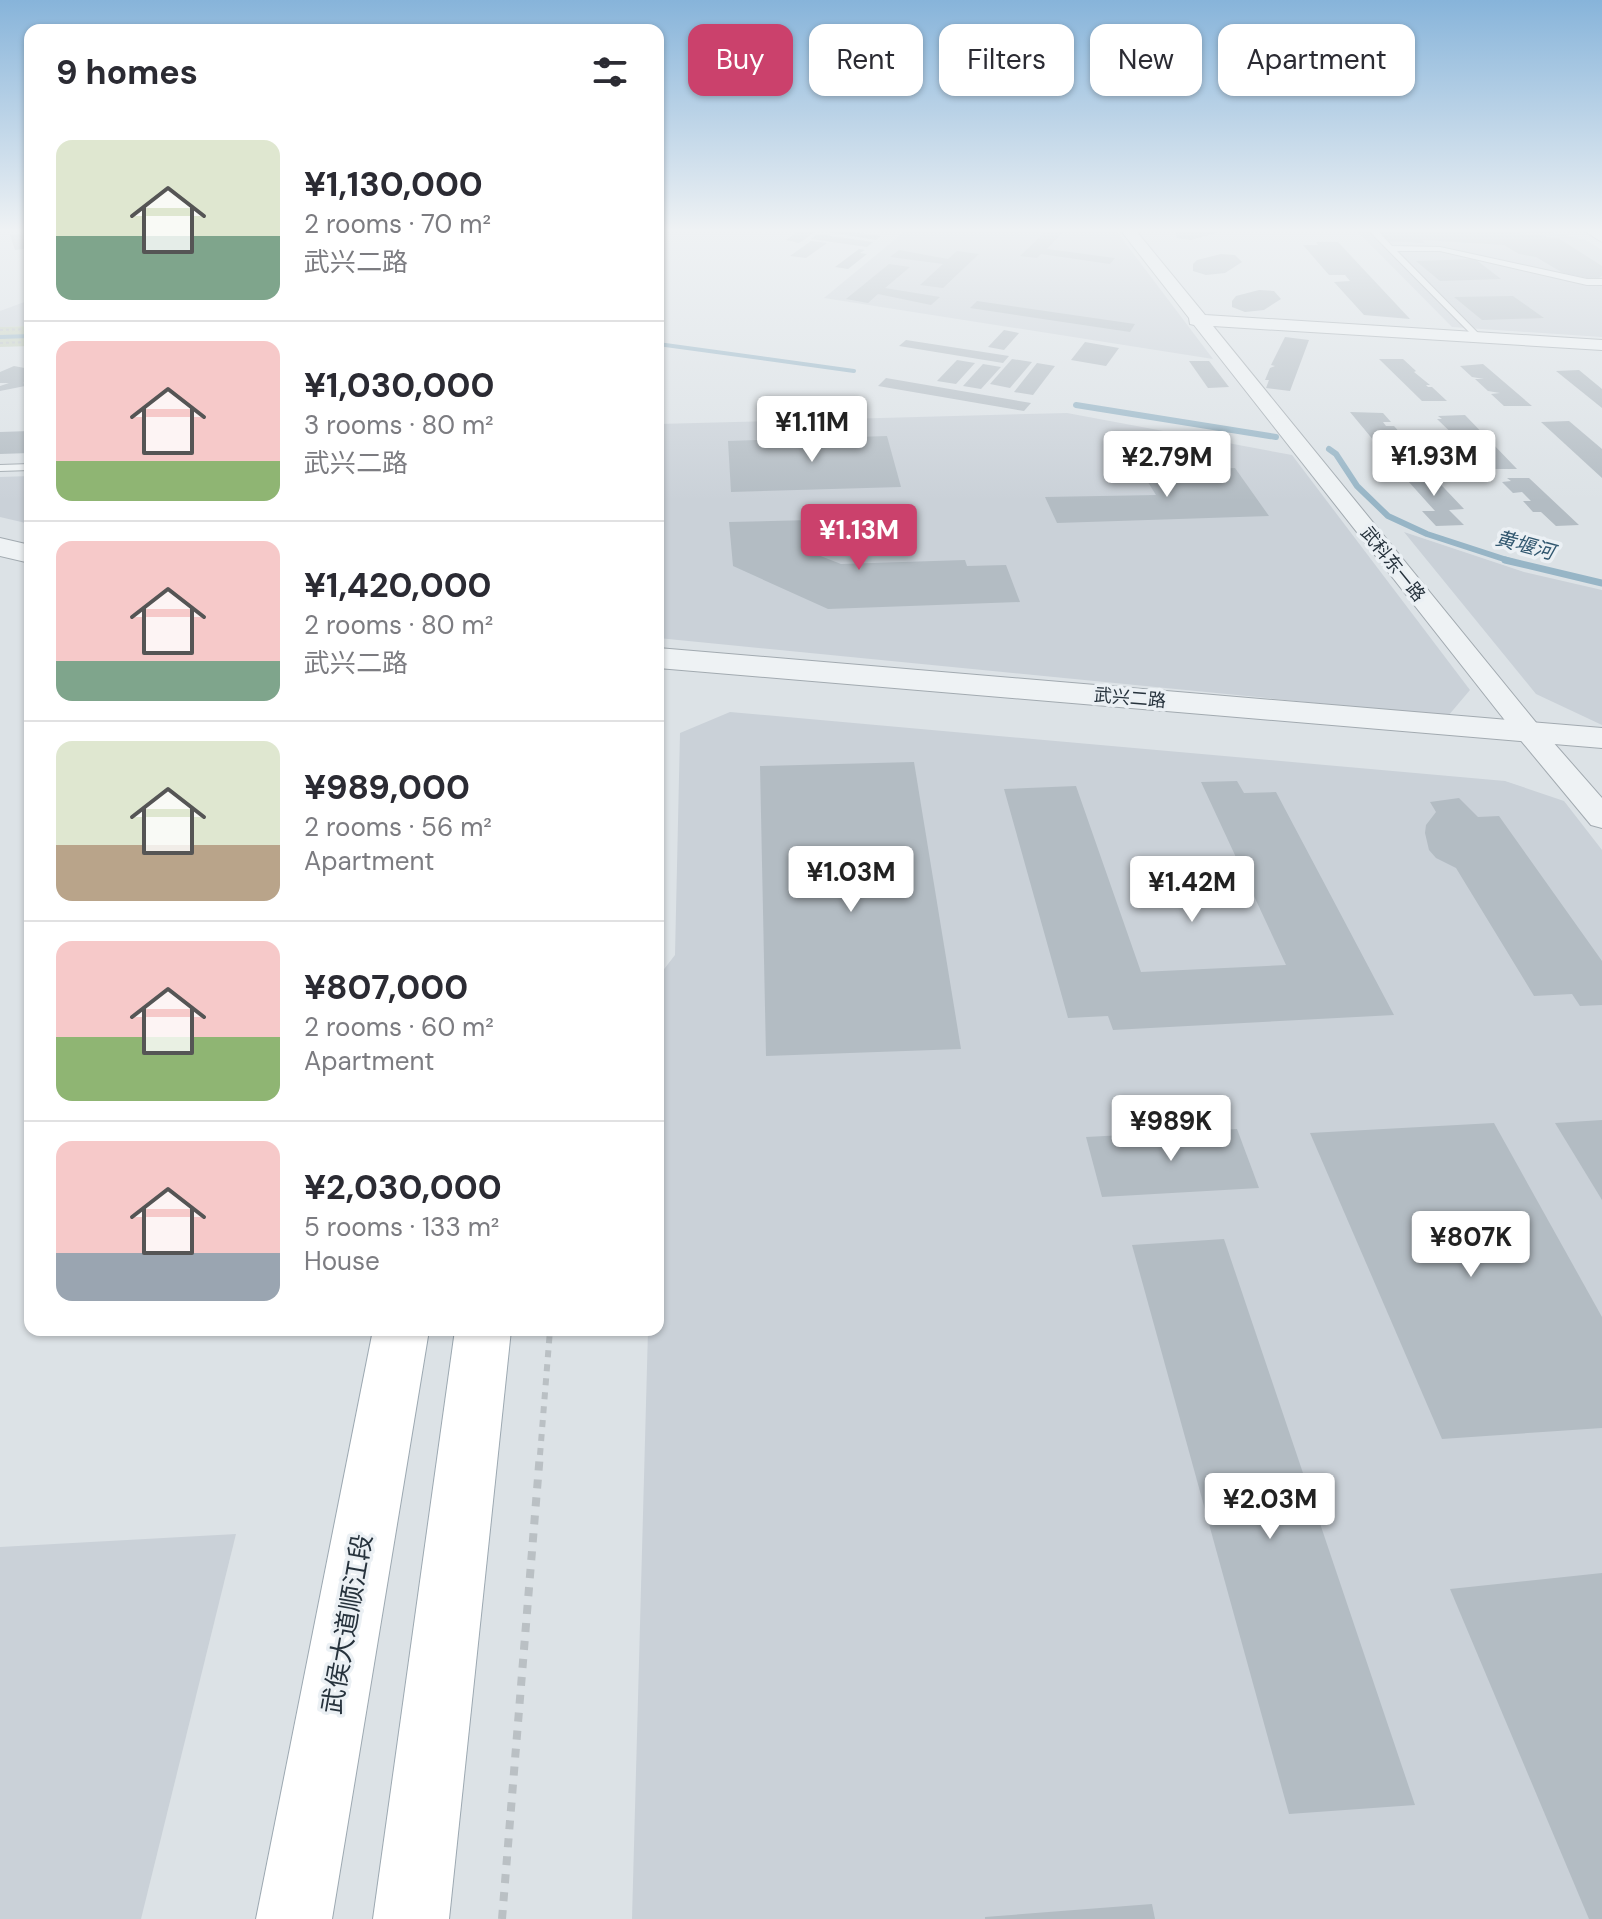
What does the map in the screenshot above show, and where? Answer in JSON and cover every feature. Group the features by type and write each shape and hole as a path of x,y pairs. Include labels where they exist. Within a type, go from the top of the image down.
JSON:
{"main road":[{"name":"武侯大道顺江段","path":"294,1919 400,1336"},
{"path":"411,1919 482,1336"}],"street":[{"name":"武科东一路","path":"1197,322 1602,818"},
{"path":"1222,322 1602,345"},
{"path":"0,527 24,532"},
{"path":"0,547 24,553"},
{"name":"武兴二路","path":"664,659 1538,742 1602,738"},
{"path":"664,680 1538,742 1602,756"}],"lane":[{"path":"1462,322 1477,337"},
{"path":"0,468 24,467"}],"path":[{"path":"0,330 24,329"},
{"path":"0,343 24,342"},
{"path":"502,1919 550,1336"}],"shaded area":[{"path":"0,322 24,322 24,326 0,327"},
{"path":"974,322 1185,322 1213,359"},
{"path":"1447,322 1602,322 1602,337 1452,327"},
{"path":"1067,413 1292,455 1470,690 1448,716 664,639 664,424"},
{"path":"24,476 24,523 0,517 0,477"},
{"path":"1404,532 1524,572 1602,590 1602,725 1536,694"},
{"path":"730,712 1505,781 1564,801 1602,850 1602,1919 632,1919 648,1336 664,1336 664,969 675,955 680,733"},
{"path":"236,1534 141,1919 0,1919 0,1547"}],"green space":[{"path":"24,326 24,346 0,347 0,327"}],"building":[{"path":"1060,322 1135,324 1130,332"},
{"path":"1004,330 1019,333 1004,350 988,347"},
{"path":"1285,337 1309,340 1290,391 1266,388 1269,380 1265,380 1270,368 1275,366 1271,365"},
{"path":"906,340 1009,356 1003,363 899,346"},
{"path":"1085,342 1119,348 1106,366 1071,360"},
{"path":"1012,359 1032,362 1010,388 990,384"},
{"path":"1379,359 1403,359 1430,385 1426,385 1428,387 1447,401 1422,401"},
{"path":"957,360 975,363 956,384 937,381"},
{"path":"1189,361 1209,361 1229,387 1208,388"},
{"path":"1037,363 1055,366 1033,395 1014,392"},
{"path":"983,364 1001,367 981,389 963,386"},
{"path":"1483,364 1532,406 1504,406 1491,394 1500,393 1488,391 1475,379 1484,379 1472,377 1460,366"},
{"path":"14,366 24,368 24,386 0,391 0,386 9,383 0,383 0,372"},
{"path":"1579,370 1602,389 1602,408 1556,371"},
{"path":"886,378 1031,403 1024,411 878,386"},
{"path":"1350,412 1383,413 1391,422 1383,422 1386,426 1394,426 1402,435 1394,435 1404,438 1413,449 1406,449 1417,452 1424,461 1394,465"},
{"path":"1465,415 1517,469 1489,469 1437,419 1442,419 1438,416"},
{"path":"1569,421 1602,449 1602,478 1541,422"},
{"path":"24,431 24,453 0,454 0,432"},
{"path":"887,436 901,487 731,492 728,441"},
{"path":"1235,468 1269,516 1057,523 1045,497 1156,495 1141,471"},
{"path":"1427,470 1464,509 1449,510 1464,525 1436,526 1422,511 1435,511 1399,471"},
{"path":"1507,478 1529,478 1579,525 1556,526 1541,512 1533,512 1523,501 1531,501 1522,492 1513,493 1502,482 1511,481"},
{"path":"811,520 818,555 841,564 965,560 967,566 1006,565 1020,602 828,609 733,566 729,522"},
{"path":"914,762 961,1049 766,1056 760,766"},
{"path":"1237,781 1244,793 1276,792 1394,1015 1113,1030 1108,1016 1068,1018 1004,789 1076,786 1141,972 1286,965 1201,782"},
{"path":"1459,798 1478,817 1499,816 1602,961 1602,1005 1580,1006 1572,994 1534,996 1456,868 1436,858 1429,850 1426,825 1436,812 1430,802"},
{"path":"1602,1120 1602,1200 1555,1123"},
{"path":"1494,1123 1602,1317 1602,1428 1442,1439 1310,1133"},
{"path":"1237,1129 1259,1188 1102,1197 1086,1137"},
{"path":"1224,1239 1415,1805 1289,1814 1132,1245"},
{"path":"1602,1573 1602,1919 1589,1919 1450,1589"},
{"path":"1152,1904 1155,1919 985,1919 985,1917"}],"waterway":[{"name":"黄堰河","path":"0,337 24,336"},
{"name":"黄堰河","path":"664,345 854,371"},
{"name":"黄堰河","path":"1076,405 1276,437"},
{"name":"黄堰河","path":"1329,449 1336,454 1357,486 1388,516 1427,534 1512,562"},
{"name":"黄堰河","path":"1505,560 1512,562"},
{"name":"黄堰河","path":"1512,562 1602,583"}]}
